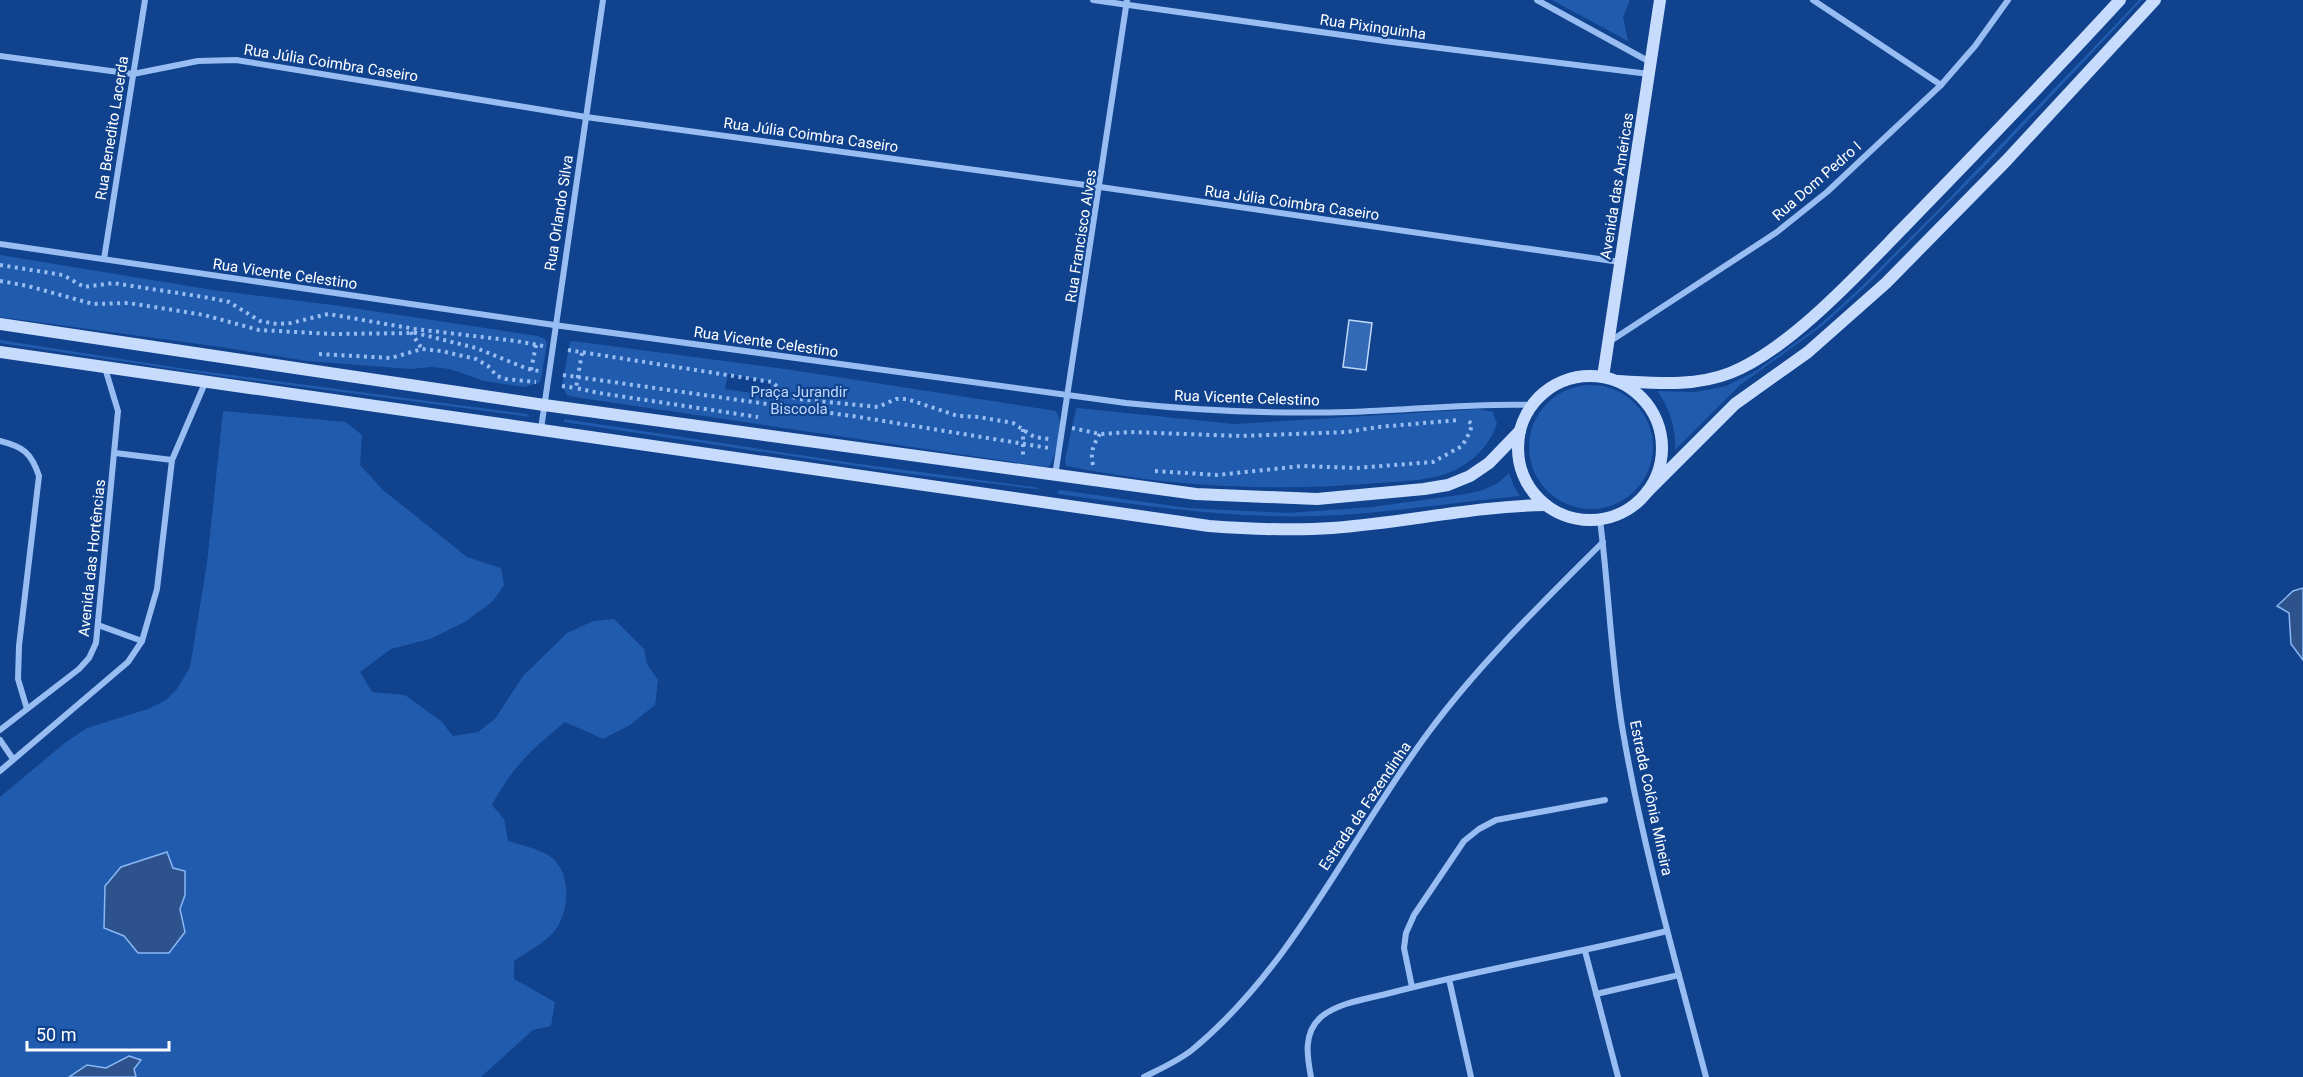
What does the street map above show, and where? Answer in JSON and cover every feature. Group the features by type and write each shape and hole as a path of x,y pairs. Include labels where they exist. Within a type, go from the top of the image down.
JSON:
{"main road":[{"name":"Avenida das Américas","path":"1603,377 1660,0"},
{"path":"2120,0 2025,104 1880,251 1781,342 1756,360 1711,380 1683,384 1618,381 1584,376 1565,381 1547,391 1533,405 1520,431 1518,452 1522,472 1532,491 1546,505 1563,514 1581,519 1600,519 1618,515 1634,505 1735,404 1808,352 1886,283 2006,161 2155,0"},
{"path":"0,324 544,405 1196,494 1290,499 1353,497 1448,485 1470,476 1489,463 1520,431"},
{"path":"0,352 1209,526 1260,529 1333,528 1504,506 1546,505"},
{"path":"1618,381 1637,393 1651,409 1660,429 1662,451 1658,472 1647,492"}],"street":[{"name":"Rua Benedito Lacerda","path":"104,259 145,0"},
{"name":"Rua Orlando Silva","path":"541,429 554,325 603,0"},
{"name":"Rua Pixinguinha","path":"1093,0 1127,2 1392,42 1650,68"},
{"path":"1537,0 1650,68"},
{"path":"1813,0 1941,84"},
{"name":"Rua Dom Pedro I","path":"1609,342 1805,211 1941,84 1975,46 2008,0"},
{"name":"Rua Francisco Alves","path":"1055,476 1069,396 1127,2"},
{"name":"Rua Júlia Coimbra Caseiro","path":"0,56 133,74 198,61 236,60 586,117 1100,187 1620,262"},
{"name":"Rua Vicente Celestino","path":"0,244 554,325 1069,396 1199,411 1351,412 1490,404 1533,405"},
{"name":"Avenida das Hortências","path":"0,730 70,677 89,658 96,643 118,411 105,368"},
{"path":"0,771 128,662 142,641 157,589 172,460 205,383"},
{"path":"0,441 16,445 27,452 34,461 39,476 19,646 18,679 27,709"},
{"path":"115,453 172,460"},
{"name":"Estrada Colônia Mineira","path":"1600,519 1614,669 1623,733 1668,931 1706,1077"},
{"name":"Estrada da Fazendinha","path":"1144,1077 1190,1051 1250,995 1303,921 1426,736 1460,690 1603,542"},
{"path":"98,625 142,641"},
{"path":"0,740 13,759"},
{"path":"1412,987 1404,948 1406,933 1414,915 1464,841 1479,829 1496,820 1605,800"},
{"path":"1311,1077 1307,1042 1312,1027 1323,1016 1342,1006 1412,987 1585,951 1668,931"},
{"path":"1585,951 1618,1077"},
{"path":"1596,994 1679,975"},
{"path":"1449,979 1471,1077"}],"path":[{"path":"0,265 63,275 84,287 113,283 210,298 229,303 260,321 277,324 328,314 408,328 546,347"},
{"path":"0,280 93,304 128,303 150,306 204,315 259,330 332,334 412,333 476,348 531,370 543,371"},
{"path":"408,328 422,349"},
{"path":"531,370 536,345"},
{"path":"314,354 391,358 422,349 476,359 488,366 497,376 506,379 547,383"},
{"path":"567,350 772,382 797,399 878,407 896,399 907,399 948,414 1005,421 1034,437 1058,440"},
{"path":"576,388 582,353"},
{"path":"563,375 859,417 1056,448"},
{"path":"562,386 768,418"},
{"path":"1072,428 1100,434 1130,432 1240,436 1347,432 1378,427 1468,420 1472,424 1462,446 1433,462 1356,468 1302,466 1217,475 1147,471"},
{"path":"1023,429 1023,457"},
{"path":"1100,434 1094,443 1091,465 1104,466"},
{"path":"1013,456 1033,459"}],"green space":[{"path":"1552,0 1630,0 1623,17 1628,41"},
{"path":"2139,0 2142,0 1989,162 1864,288 1822,326 1740,385 1675,450 1671,419 1657,391 1696,392 1726,386 1756,371 1817,327 1858,290 1942,206"},
{"path":"0,255 213,290 333,305 538,336 545,339 547,344 541,379 539,383 524,387 484,381 450,369 432,367 410,369 307,361 0,317"},
{"path":"0,340 186,369 527,414 530,417 220,376 0,343"},
{"name":"Praça Jurandir Biscoola","path":"570,342 785,369 1056,411 1060,424 1059,438 1053,460 1047,467 574,397 567,395 562,386","holes":["728,374 772,382 770,396 725,389"]},
{"path":"1591,385 1615,389 1635,403 1649,423 1653,447 1649,471 1635,491 1615,505 1591,509 1567,505 1547,491 1533,471 1529,447 1533,423 1547,403 1567,389"},
{"path":"1078,408 1234,424 1479,409 1493,412 1497,424 1487,444 1472,460 1440,476 1410,481 1340,486 1222,486 1144,479 1066,466 1065,460"},
{"path":"223,411 346,422 362,435 360,465 383,490 467,557 501,568 504,585 493,601 465,622 430,639 391,649 360,672 372,692 405,695 441,721 453,736 478,732 495,719 523,676 567,633 593,621 614,619 644,649 647,664 658,680 655,705 630,725 603,739 565,722 524,759 492,805 504,819 508,841 539,850 556,861 564,878 566,898 562,917 554,931 544,941 514,961 514,979 555,1002 551,1026 533,1030 481,1077 0,1077 0,797 66,742 87,728 148,709 166,700 177,689 190,667 207,563"},
{"path":"564,419 853,463 1040,488 909,474 564,422"},
{"path":"1509,473 1520,496 1333,515 1271,516 1218,513 1165,508 1057,492 1060,490 1188,508 1288,513 1372,507 1466,494 1498,483"}],"shaded area":[{"path":"2303,588 2303,660 2291,644 2289,613 2277,606 2293,591"},
{"path":"167,852 173,868 185,871 185,895 180,909 185,932 169,953 138,953 124,936 104,928 105,886 121,867"},
{"path":"129,1056 141,1060 134,1069 136,1077 69,1077 87,1065 106,1068"}],"building":[{"path":"1349,320 1372,323 1366,370 1343,367"}]}
